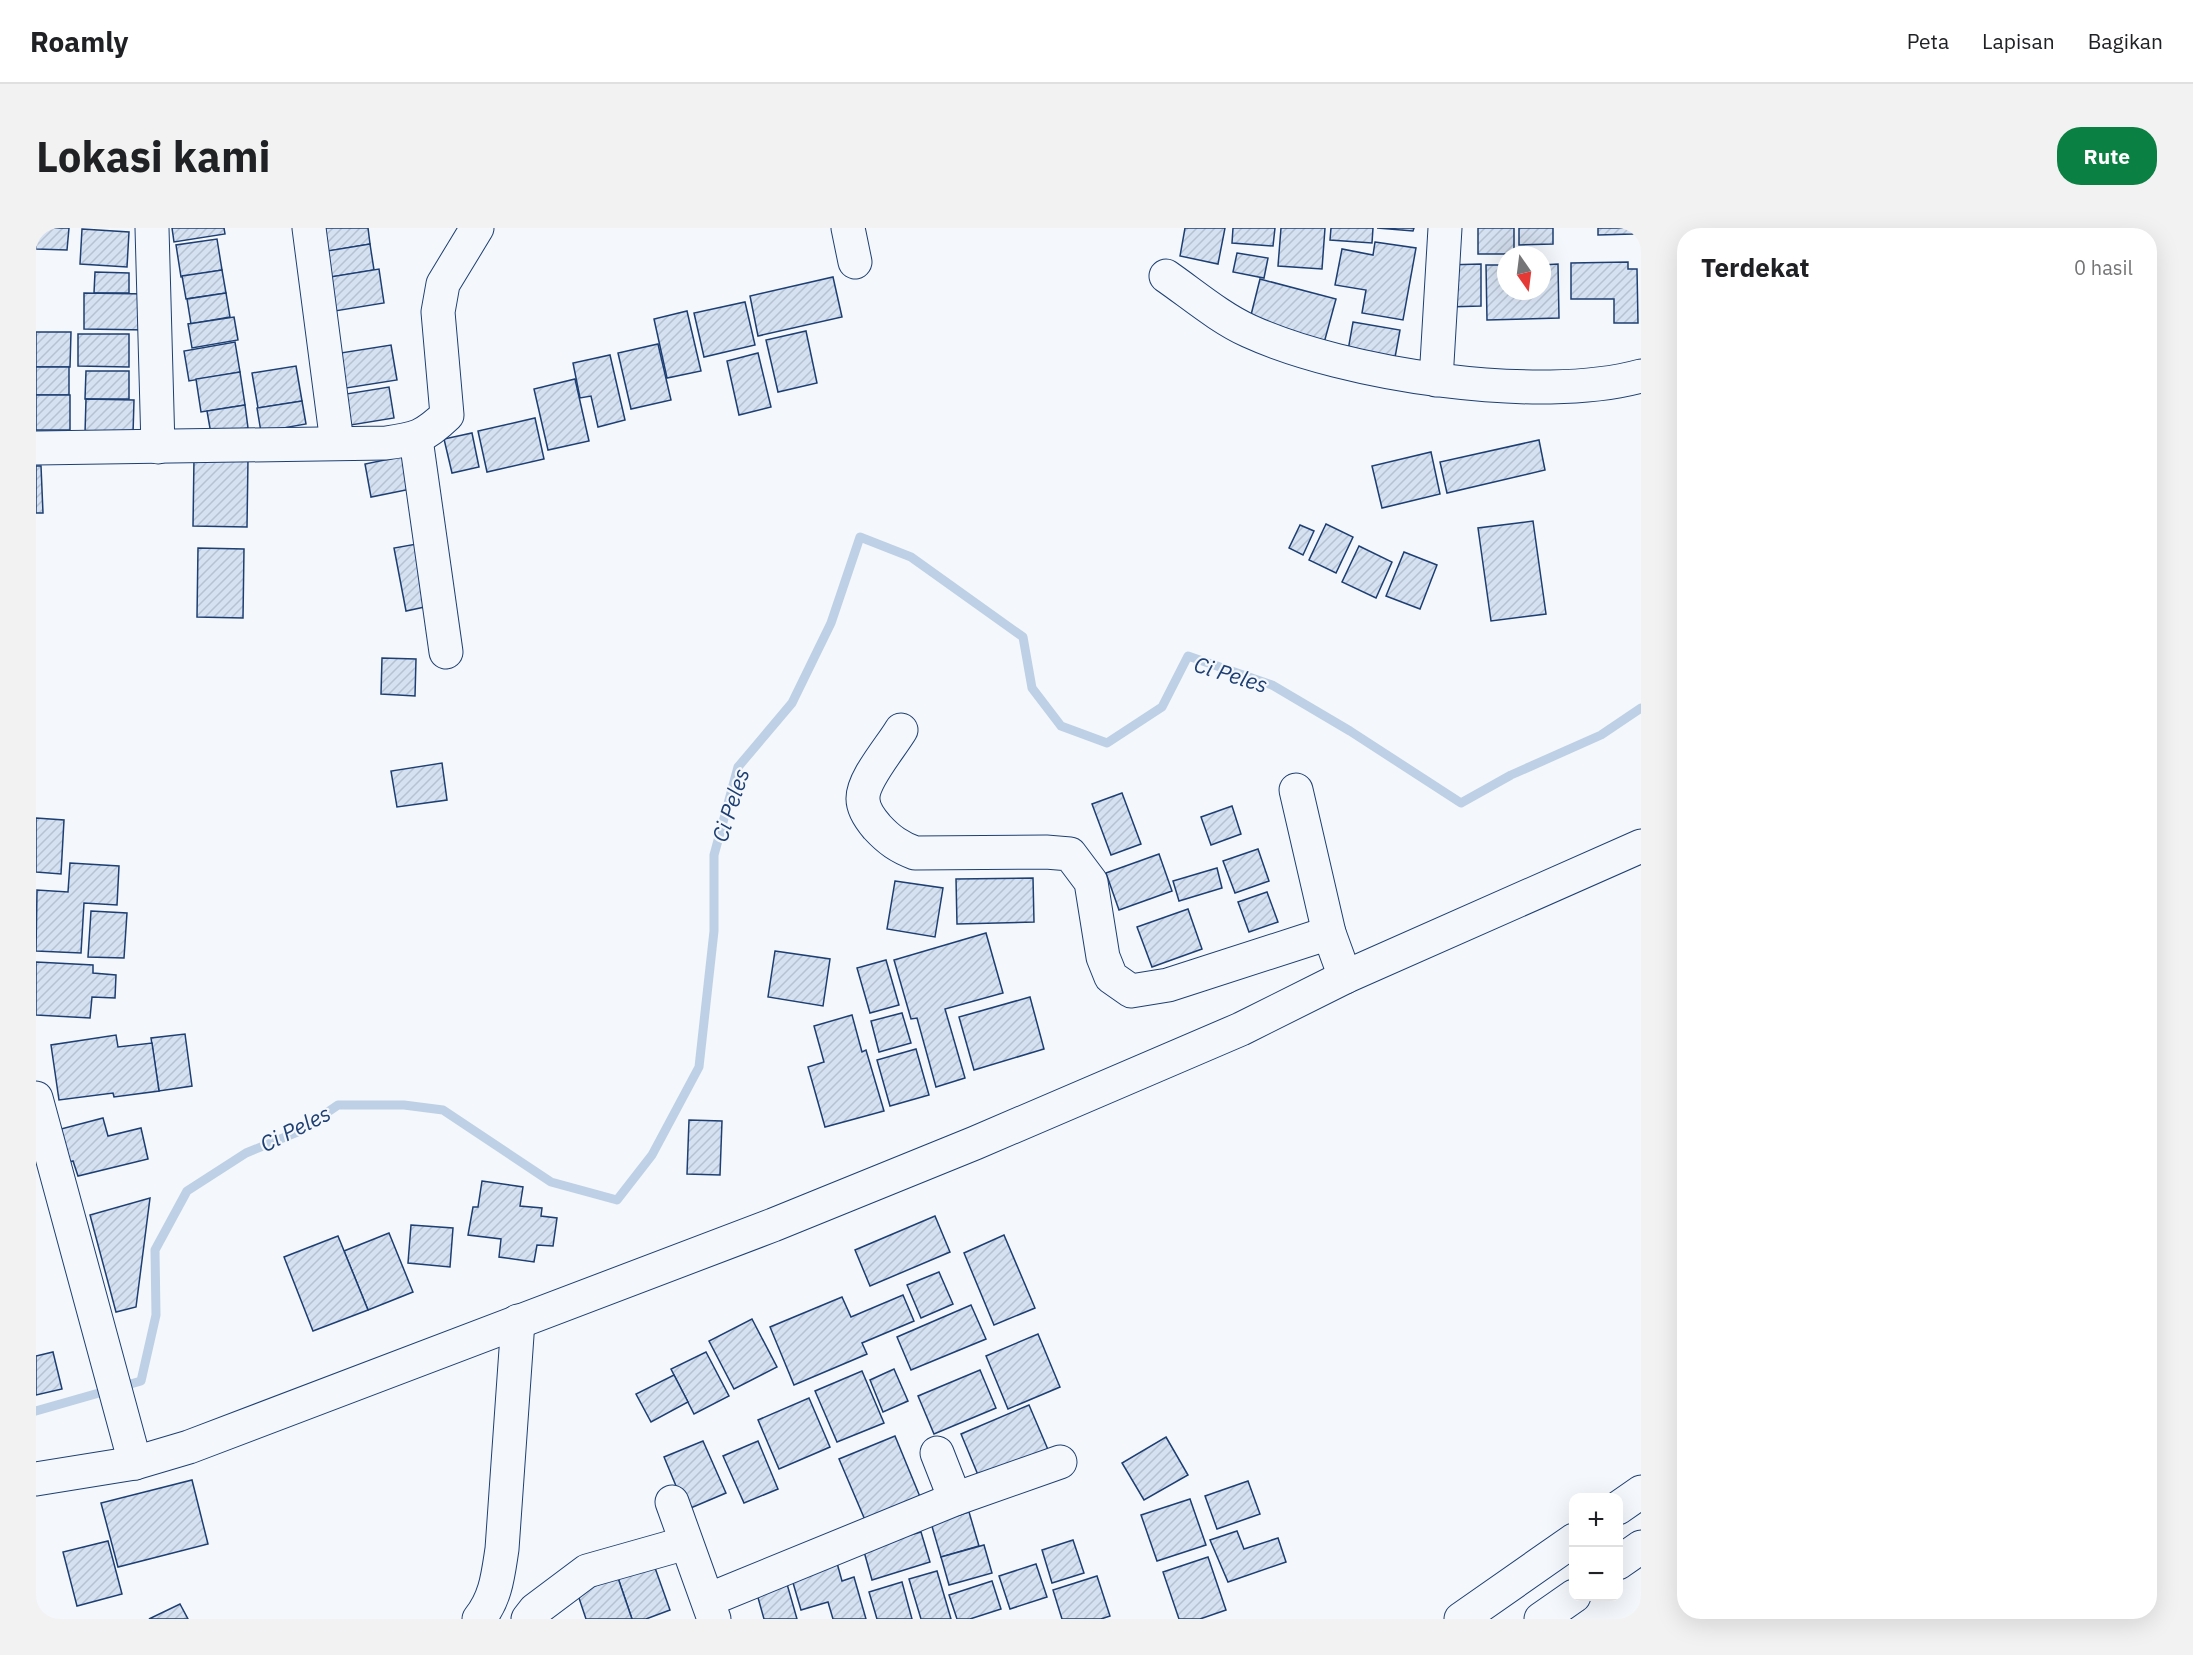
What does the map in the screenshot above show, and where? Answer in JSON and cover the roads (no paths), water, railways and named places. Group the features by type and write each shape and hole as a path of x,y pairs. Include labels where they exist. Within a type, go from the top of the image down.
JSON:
{"main road":[{"path":"152,228 158,447"},
{"path":"309,228 337,443"},
{"path":"36,448 386,443 416,439 429,432 447,415 438,312 443,284 477,228"},
{"path":"848,228 855,262"},
{"path":"1436,380 1445,228"},
{"path":"1166,276 1247,330 1298,350 1436,380 1473,384 1569,386 1617,382 1641,375"},
{"path":"416,439 446,652"},
{"path":"901,730 866,784 862,800 869,817 885,836 898,847 915,853 1046,852 1070,854 1091,882 1103,957 1111,977 1131,991 1168,985 1329,933"},
{"path":"1296,790 1329,933 1345,976"},
{"path":"36,1479 135,1462 245,1426 773,1225 975,1143 1241,1029 1345,976 1641,846"},
{"path":"36,1098 135,1462"},
{"path":"479,1619 489,1605 497,1585 502,1549 518,1321"},
{"path":"938,1453 955,1499"},
{"path":"672,1502 711,1610 955,1499 1060,1462"},
{"path":"1623,1505 1641,1492"},
{"path":"528,1619 535,1610 587,1571 686,1543"},
{"path":"1461,1619 1569,1543"},
{"path":"1623,1560 1641,1547"},
{"path":"1541,1619 1569,1599"}],"waterway":[{"name":"Ci Peles","path":"36,1411 141,1381 156,1315 155,1250 187,1191 246,1153 300,1131 338,1105 404,1105 443,1110 551,1182 617,1200 652,1155 699,1067 714,931 714,855 738,767 792,703 831,623 860,537 911,557 1023,637 1032,688 1061,726 1107,743 1162,707 1188,656 1272,685 1350,731 1461,803 1511,775 1601,735 1641,708"}]}
